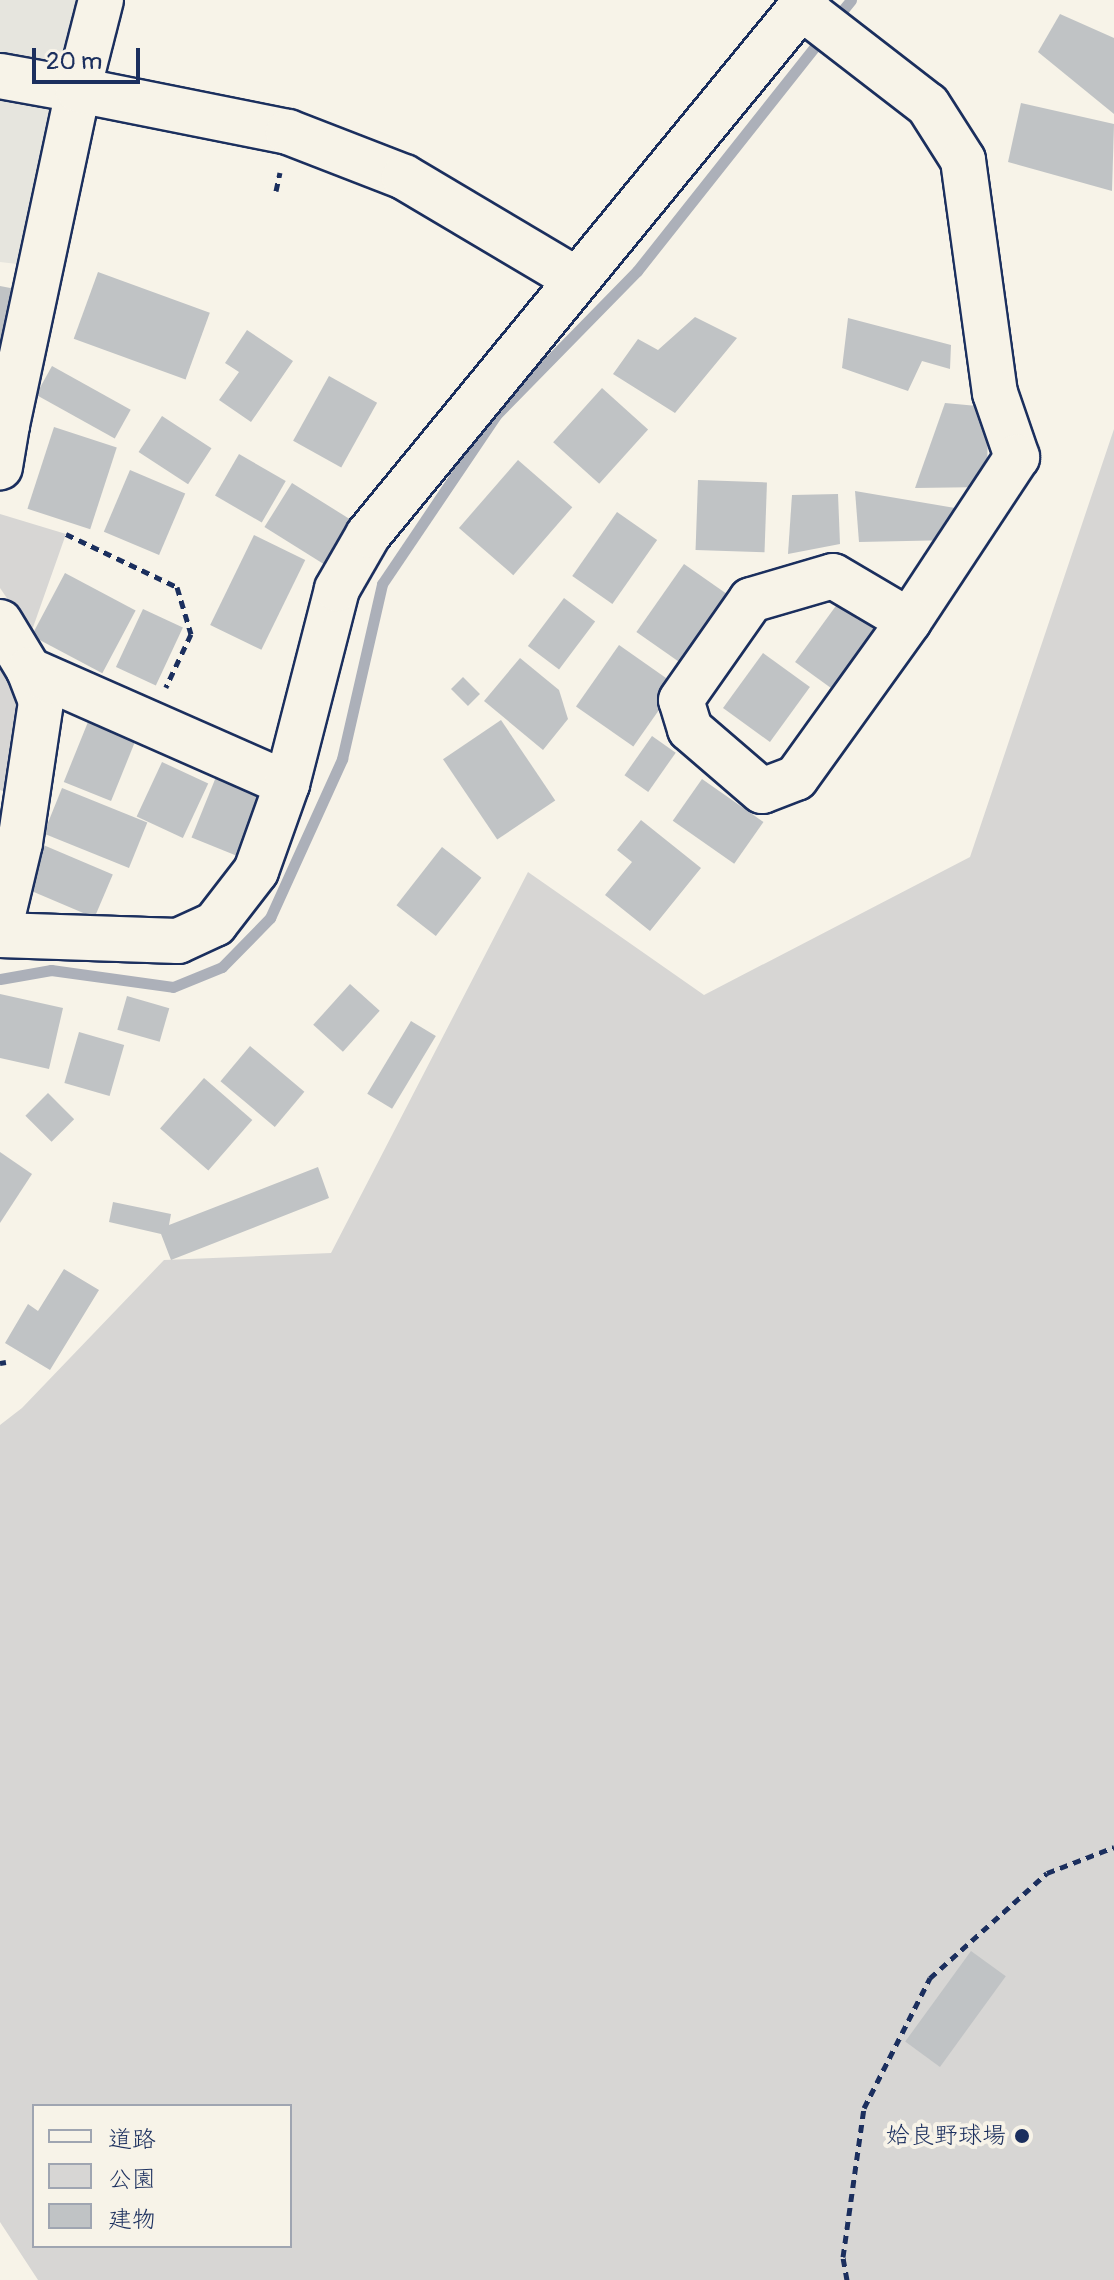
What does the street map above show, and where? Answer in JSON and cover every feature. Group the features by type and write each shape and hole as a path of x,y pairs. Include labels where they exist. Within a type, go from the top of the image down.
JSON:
{"street":[{"path":"2,439 78,90 101,0"},
{"path":"0,935 178,941 215,924 256,871 287,784 337,589 368,535 804,4 928,105 963,160 995,393 1017,457 909,621 796,778 762,791 690,729 681,700 751,600 833,576 909,621"},
{"path":"0,76 288,132 404,177 576,279"},
{"path":"0,622 29,670 41,702 10,839 0,927"},
{"path":"29,670 287,784"}],"path":[{"path":"66,534 177,587 191,634 148,724"},
{"path":"847,2280 843,2257 864,2108 930,1978 1047,1873 1114,1847"}],"shaded area":[{"path":"0,0 112,0 52,268 0,262"}],"green space":[{"path":"1114,429 1114,2280 38,2280 0,2222 0,1425 22,1408 164,1260 331,1253 528,872 704,995 970,857"},
{"path":"0,514 66,534 31,633 0,588"},
{"path":"0,656 21,719 13,795 0,790"}],"building":[{"path":"1060,14 1114,38 1114,114 1038,52"},
{"path":"1021,103 1114,124 1112,191 1008,162"},
{"path":"98,272 210,313 186,379 74,339"},
{"path":"0,286 26,291 0,393"},
{"path":"695,317 737,338 675,413 613,374 638,339 658,350"},
{"path":"848,318 951,345 950,369 922,361 908,391 842,368"},
{"path":"247,330 293,361 251,422 219,400 239,372 225,363"},
{"path":"52,366 131,410 115,438 36,395"},
{"path":"329,376 377,403 341,467 293,441"},
{"path":"602,388 648,429 599,484 553,442"},
{"path":"945,403 988,407 987,487 915,488"},
{"path":"162,416 211,448 188,484 139,452"},
{"path":"54,427 117,447 90,529 27,509"},
{"path":"239,454 286,481 262,523 215,496"},
{"path":"518,460 572,507 513,575 459,528"},
{"path":"130,470 185,493 159,555 104,532"},
{"path":"698,480 767,482 765,552 696,550"},
{"path":"292,483 362,527 335,571 264,527"},
{"path":"855,491 955,508 954,540 859,542"},
{"path":"838,494 840,544 788,554 792,495"},
{"path":"617,512 657,540 612,604 572,576"},
{"path":"254,535 305,560 261,650 210,625"},
{"path":"684,564 729,596 681,664 636,632"},
{"path":"65,573 136,611 102,673 32,636"},
{"path":"564,598 595,621 559,669 528,646"},
{"path":"838,603 880,634 837,693 795,662"},
{"path":"143,609 183,628 156,686 116,667"},
{"path":"619,645 676,685 633,747 576,706"},
{"path":"763,653 810,687 770,742 723,708"},
{"path":"520,658 559,690 568,719 543,750 484,701"},
{"path":"463,677 480,694 468,706 451,689"},
{"path":"90,717 137,736 111,801 64,782"},
{"path":"501,720 555,800 497,840 443,759"},
{"path":"652,736 676,753 648,792 624,775"},
{"path":"162,762 208,784 183,838 137,816"},
{"path":"220,767 265,785 236,855 192,837"},
{"path":"702,779 763,822 734,864 673,821"},
{"path":"62,788 147,822 129,868 44,833"},
{"path":"641,820 701,868 650,931 605,895 632,862 617,850"},
{"path":"41,844 113,874 94,918 23,887"},
{"path":"442,847 481,878 436,936 396,905"},
{"path":"350,984 380,1011 343,1052 313,1025"},
{"path":"0,994 63,1008 49,1069 0,1058"},
{"path":"127,996 169,1008 160,1042 117,1030"},
{"path":"411,1021 436,1036 392,1109 367,1094"},
{"path":"79,1032 124,1045 110,1096 64,1083"},
{"path":"250,1046 304,1092 275,1127 220,1081"},
{"path":"204,1078 252,1120 208,1171 160,1129"},
{"path":"48,1093 74,1119 52,1142 25,1116"},
{"path":"0,1152 32,1174 0,1223"},
{"path":"318,1167 329,1198 171,1260 161,1234 109,1222 113,1202 171,1214 169,1225"},
{"path":"64,1269 99,1290 50,1370 5,1343 28,1304 38,1311"},
{"path":"971,1951 1006,1976 940,2067 905,2042"}],"waterway":[{"path":"834,21 851,0"},
{"path":"0,979 51,970 173,987 222,967 270,918 342,759 382,584 496,415 637,271 824,35"}],"place":[{"name":"姶良野球場","path":"1022,2136"}]}
